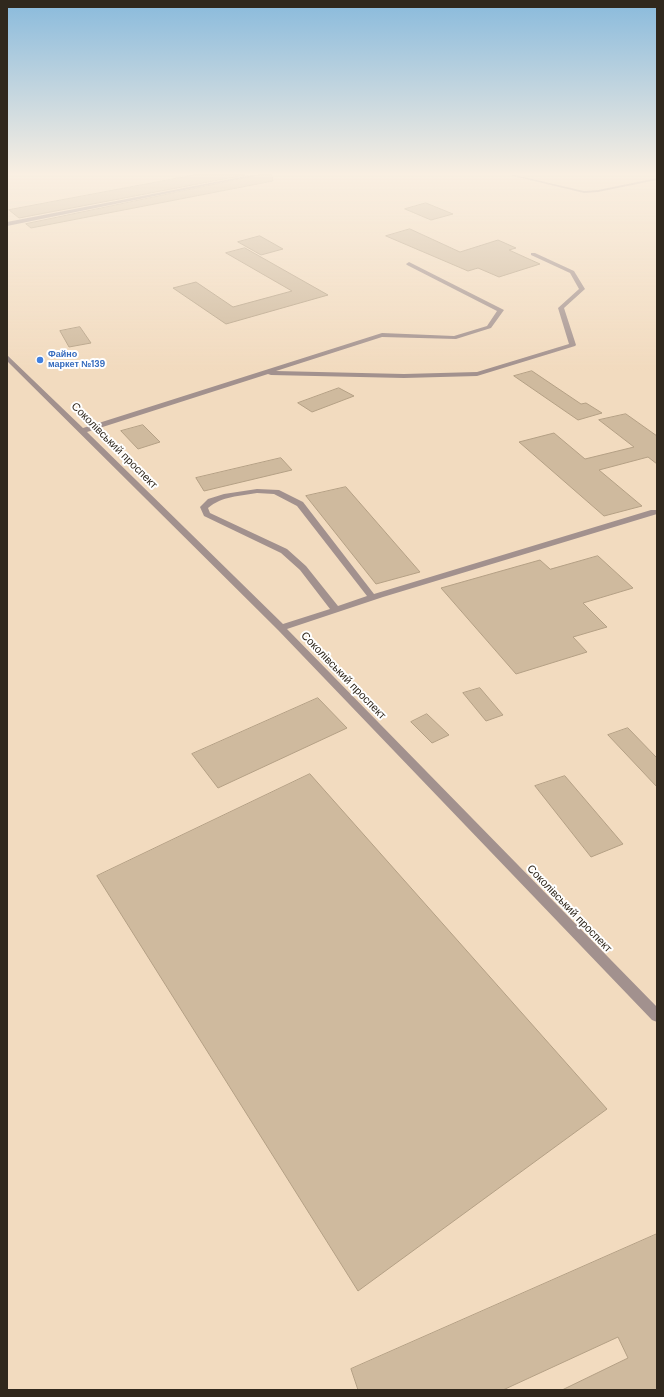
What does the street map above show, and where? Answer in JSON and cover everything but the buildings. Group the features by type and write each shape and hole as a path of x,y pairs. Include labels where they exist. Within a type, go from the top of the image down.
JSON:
{"street":[{"path":"262,373 404,376 477,374 573,345 561,308 582,289 572,272 533,254"},
{"path":"81,431 382,335 454,338 489,327 501,310 409,264"},
{"name":"Соколівський проспект","path":"7,357 280,628 657,1016"},
{"path":"336,610 303,568 284,551 207,514 204,507 212,501 224,496 257,491 276,492 300,504 373,598"},
{"path":"280,628 654,512"}],"place":[{"name":"Файно маркет №139","path":"40,360"}]}
